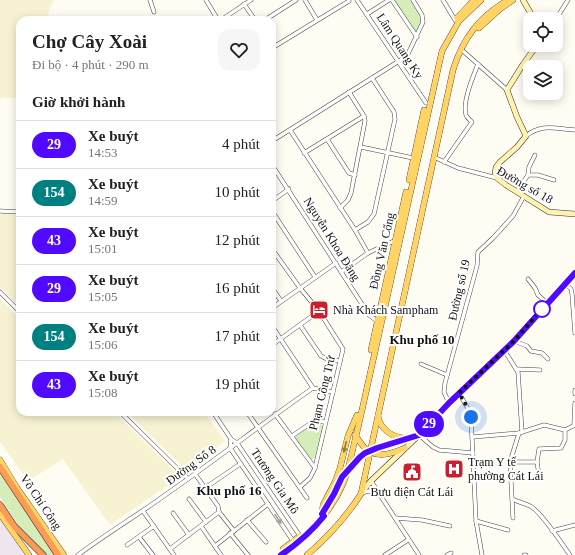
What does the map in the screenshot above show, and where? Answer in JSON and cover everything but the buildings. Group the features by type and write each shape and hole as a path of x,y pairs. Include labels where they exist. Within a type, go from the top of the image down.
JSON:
{"highway":[{"name":"Võ Chí Công","path":"0,467 58,555"},
{"path":"0,505 14,526 43,555"}],"main road":[{"name":"Đồng Văn Cống","path":"323,515 323,505 336,482 350,430 360,411 428,104 436,60 442,44 455,20 474,0"},
{"name":"Đồng Văn Cống","path":"358,438 360,411 377,321 398,239 413,158 440,58 445,43 459,21 481,0"},
{"path":"410,273 453,70 458,55 464,42 482,19 508,0"},
{"path":"361,494 454,77 463,51 472,37 482,24 513,0"},
{"path":"523,0 530,12"},
{"path":"497,178 495,174 496,167 526,136 507,90 532,52"},
{"name":"Đường số 18","path":"497,178 549,212 575,214"},
{"path":"305,555 313,552 350,510 371,481 419,435 459,393 514,341 575,273"},
{"path":"379,411 381,424 387,432 397,437 409,438"},
{"path":"347,473 358,438 354,428 356,420"},
{"path":"350,430 365,448 380,455 386,455 405,448"},
{"path":"279,553 293,544 323,515 342,477 360,457 377,448 419,435"},
{"name":"Võ Chí Công","path":"0,460 64,555"},
{"path":"0,514 29,555"},
{"path":"14,526 33,555"},
{"path":"286,555 293,544"}],"street":[{"path":"150,0 154,12"},
{"path":"206,0 216,16"},
{"path":"225,16 251,0"},
{"path":"271,16 296,0"},
{"path":"305,0 317,20"},
{"name":"Lâm Quang Ky","path":"357,0 428,104"},
{"path":"367,14 390,0 417,36"},
{"path":"276,139 407,56 423,22 423,18 413,0"},
{"path":"443,0 455,20"},
{"path":"560,12 568,0"},
{"path":"276,46 349,1"},
{"path":"244,4 252,16"},
{"path":"463,51 507,90"},
{"path":"444,162 472,122 468,119 466,108 468,96 478,64"},
{"path":"355,230 368,222 374,214 395,119 394,112 372,78"},
{"path":"340,208 348,200 355,175 365,121 364,116 349,92"},
{"path":"304,153 364,116"},
{"path":"526,136 538,128 546,127 575,130"},
{"path":"290,130 355,230 368,253"},
{"path":"327,140 349,173 355,175"},
{"path":"361,147 413,158"},
{"path":"517,191 528,175 529,167 535,155"},
{"name":"Đường số 18","path":"436,158 458,168 497,178"},
{"name":"Nguyễn Khoa Đăng","path":"276,171 369,315 377,321"},
{"path":"528,175 538,175 554,180"},
{"path":"276,198 289,189"},
{"name":"Đường số 19","path":"449,403 444,392 447,375 477,266 478,252 513,216 524,196"},
{"path":"0,211 16,212"},
{"path":"276,217 315,277"},
{"path":"341,272 368,253 398,239"},
{"name":"Phạm Công Trứ","path":"276,255 319,311 342,345 343,349 315,468 310,478 300,487"},
{"path":"276,305 336,263"},
{"path":"528,279 538,295 548,303"},
{"path":"565,283 571,290 574,300 575,333"},
{"path":"0,292 16,308"},
{"path":"276,294 281,301"},
{"path":"276,341 319,311"},
{"path":"300,325 321,356 340,362"},
{"path":"276,331 313,388 333,392"},
{"path":"514,341 527,346 531,351 542,353 548,359"},
{"path":"504,350 518,372 521,433 510,462 513,518"},
{"path":"421,364 447,375"},
{"path":"516,369 540,370"},
{"name":"Đường Số 8","path":"276,414 313,388"},
{"path":"459,393 471,417 476,521 482,555"},
{"path":"473,437 521,433 544,425 565,430 574,424 575,403"},
{"path":"276,414 315,468"},
{"path":"124,416 188,479"},
{"name":"Trương Gia Mô","path":"216,416 232,439 237,443 294,529 301,537"},
{"path":"250,416 308,498"},
{"name":"Đường Số 8","path":"78,555 108,532 143,511 188,479 273,416"},
{"path":"292,436 314,421 325,422"},
{"path":"539,475 537,462 539,449 561,448 564,445 565,430"},
{"path":"419,435 433,448 439,450 473,453"},
{"path":"230,448 232,439"},
{"name":"Trương Gia Mô","path":"230,448 288,534 293,544"},
{"path":"510,462 537,462"},
{"path":"205,488 240,464"},
{"path":"195,474 218,506 219,512 248,555"},
{"path":"371,481 419,555"},
{"path":"361,494 368,490 379,493"},
{"path":"189,499 206,522"},
{"path":"512,499 530,506 536,511 570,555"},
{"path":"215,546 268,504"},
{"path":"143,511 174,555"},
{"path":"170,549 219,512"},
{"path":"173,513 189,535"},
{"path":"395,518 422,520 450,526"},
{"path":"247,520 266,542"},
{"path":"476,521 508,530"},
{"path":"552,530 575,525"},
{"path":"127,545 154,526"},
{"path":"201,526 221,555"},
{"path":"288,534 294,529"},
{"path":"139,537 152,555"},
{"path":"385,555 408,540"},
{"path":"447,555 451,552"}],"shaded area":[{"path":"0,0 54,0 47,16 16,16 16,98 1,98 0,102"},
{"path":"2,212 16,214 16,303 0,287 0,215"},
{"path":"0,299 16,315 16,416 118,416 180,477 110,525 63,459 28,481 0,442"},
{"path":"131,416 207,416 225,441 187,471"},
{"path":"0,518 27,555 0,555"}],"green space":[{"path":"395,0 411,0 423,19 419,28 415,32 395,2"},
{"path":"314,421 320,422 323,427 315,458 311,459 295,438 296,434"},
{"path":"0,468 55,555 47,555 17,523 0,497"}],"bus line":[{"name":"29","path":"281,555 313,528 324,516 322,514 342,477 360,457 377,448 419,435 449,403 514,341 575,273"}],"place":[{"name":"Nhà Khách Sampham","path":"319,310"},
{"name":"Trạm Y tế phường Cát Lái","path":"454,469"},
{"name":"Bưu điện Cát Lái","path":"412,472"}],"district":[{"name":"Khu phố 10","path":"422,339"},
{"name":"Khu phố 16","path":"229,490"}],"route":[{"path":"471,417 459,393 514,341 542,309"}]}
